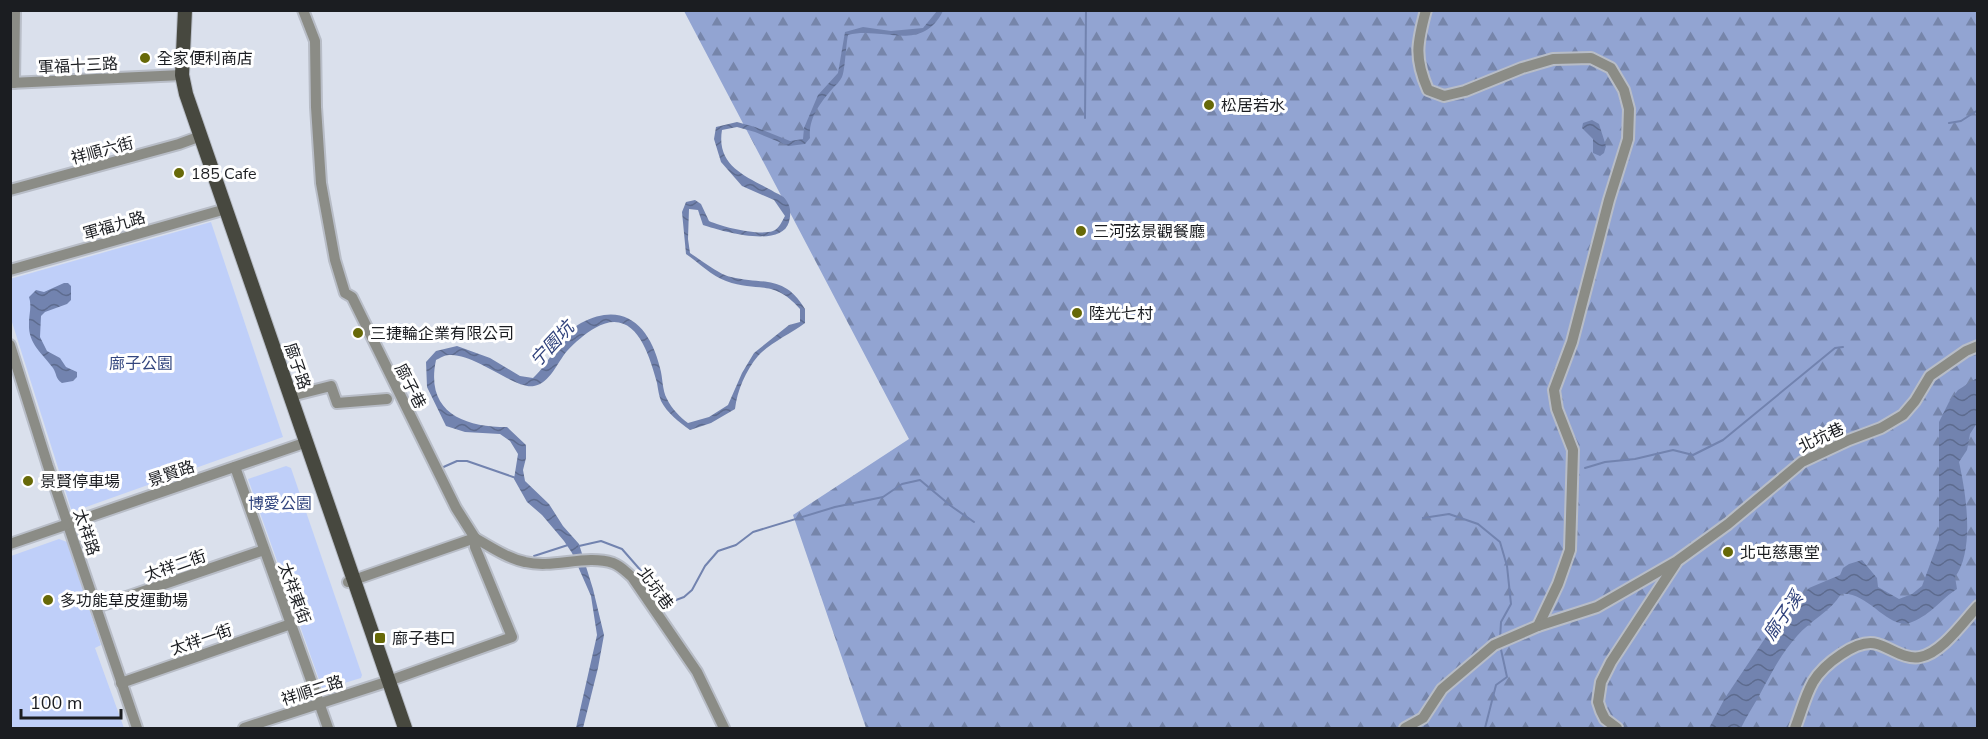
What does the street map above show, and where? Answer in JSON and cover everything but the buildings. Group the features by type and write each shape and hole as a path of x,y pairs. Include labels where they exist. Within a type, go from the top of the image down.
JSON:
{"main road":[{"name":"廍子路","path":"178,10 179,75 198,138 386,682 405,729"},
{"name":"廍子路","path":"179,75 185,10"},
{"name":"廍子路","path":"223,210 291,396 304,443"},
{"name":"廍子路","path":"386,682 398,729"}],"street":[{"path":"12,83 15,10"},
{"name":"廍子巷","path":"303,10 315,41 321,183 335,260 345,293 352,297 451,498 475,538 475,548 512,637 386,682"},
{"path":"1426,10 1417,57 1420,72 1428,90 1444,96 1465,91 1522,68 1553,59 1591,58 1611,68 1624,90 1629,109 1628,139 1609,200 1572,342 1554,390 1557,409 1573,450 1570,550 1558,584 1538,626"},
{"name":"軍福十三路","path":"12,83 179,75"},
{"name":"祥順六街","path":"10,190 198,138"},
{"name":"軍福九路","path":"10,270 223,210"},
{"name":"太祥路","path":"10,345 13,362 137,729"},
{"name":"北坑巷","path":"1405,729 1423,718 1442,689 1494,645 1538,626 1597,607 1677,561 1728,524 1802,462 1881,428 1903,415 1915,401 1930,376 1977,346"},
{"path":"291,396 331,386 338,403 387,399"},
{"name":"景賢路","path":"10,544 304,443"},
{"name":"太祥東街","path":"235,467 328,729"},
{"path":"351,580 475,538"},
{"name":"北坑巷","path":"475,538 499,552 526,562 598,561 613,563 622,568 632,577 697,672 724,729"},
{"name":"太祥二街","path":"97,607 264,550"},
{"name":"北坑巷","path":"1617,729 1605,719 1601,711 1598,702 1601,682 1611,662 1677,561"},
{"path":"1795,729 1812,684 1818,675 1852,648 1867,642 1907,657 1919,658 1939,648 1977,606"},
{"name":"太祥一街","path":"122,683 291,624"},
{"name":"祥順二路","path":"244,729 256,727 386,682"}],"green space":[{"path":"684,11 1977,11 1977,728 866,728 793,515 909,439"},
{"name":"廍子公園","path":"211,222 283,437 72,512 11,319 10,279"},
{"name":"博愛公園","path":"286,466 291,468 362,675 361,678 324,689 248,479"},
{"path":"59,539 67,542 101,645 95,648 124,728 11,728 11,556"}],"water":[{"path":"937,11 943,11 934,24 924,32 913,35 861,33 848,35 842,77 816,111 811,124 810,138 805,144 789,146 737,127 722,130 721,142 728,161 743,174 785,198 790,208 789,222 784,230 775,235 750,236 703,225 698,210 689,209 690,253 727,276 781,286 789,290 805,309 805,323 758,356 746,374 735,409 711,423 690,430 670,413 661,401 650,359 644,347 630,328 620,323 609,323 588,333 567,351 549,377 534,386 517,383 483,365 459,356 447,355 436,360 434,378 436,392 442,404 462,420 476,424 507,427 526,445 523,470 525,481 549,504 563,526 579,544 604,635 583,728 576,728 597,635 591,596 572,553 542,515 527,502 514,479 518,454 510,441 500,434 465,432 446,426 427,387 426,362 436,351 457,346 490,358 520,376 533,378 574,328 596,317 610,314 633,321 642,329 655,353 665,395 685,421 688,423 709,417 728,405 754,353 789,325 800,322 800,309 782,293 721,279 686,254 682,212 686,202 695,200 701,204 709,221 750,232 773,231 779,227 785,216 774,200 742,186 721,162 714,139 716,127 737,122 790,141 803,139 804,128 818,95 838,73 845,32 863,27 891,31 923,28"},
{"path":"1592,120 1599,124 1606,146 1604,153 1600,156 1593,153 1593,139 1582,128 1583,123"},
{"path":"64,283 71,286 71,300 41,316 40,337 47,351 60,358 66,367 77,372 77,377 73,381 62,383 31,337 29,297 36,290 44,292"},
{"name":"廍子溪","path":"1977,378 1977,423 1970,434 1967,450 1959,462 1966,505 1967,537 1961,566 1955,577 1957,589 1925,615 1903,624 1886,617 1861,599 1841,594 1832,606 1791,643 1741,728 1709,728 1725,698 1782,613 1809,588 1840,575 1843,568 1862,560 1877,578 1878,587 1899,599 1912,594 1922,586 1939,540 1939,422 1958,390"}],"waterway":[{"path":"1085,118 1086,10"},
{"path":"1949,123 1961,121 1978,110"},
{"path":"1585,468 1605,462 1635,459 1673,450 1693,455 1723,440 1835,348 1843,347"},
{"path":"439,469 457,461 467,461 516,478"},
{"path":"579,546 601,541 622,549 643,573 656,596 668,603 684,597 692,590 705,566 718,551 736,545 753,532 835,507 883,497 902,484 920,480 974,522"},
{"path":"1423,518 1449,514 1478,524 1500,542 1507,566 1511,604 1501,622 1500,639"},
{"path":"534,556 568,545"},
{"path":"1485,728 1496,685 1507,677 1500,645"}],"place":[{"name":"全家便利商店","path":"145,58"},
{"name":"松居若水","path":"1209,105"},
{"name":"185 Cafe","path":"179,173"},
{"name":"三河弦景觀餐廳","path":"1081,231"},
{"name":"陸光七村","path":"1077,313"},
{"name":"三捷輪企業有限公司","path":"358,333"},
{"name":"景賢停車場","path":"28,481"},
{"name":"北屯慈惠堂","path":"1728,552"},
{"name":"多功能草皮運動場","path":"48,600"},
{"name":"廍子巷口","path":"380,638"}],"water label":[{"name":"宁園坑","path":"552,344"}]}
